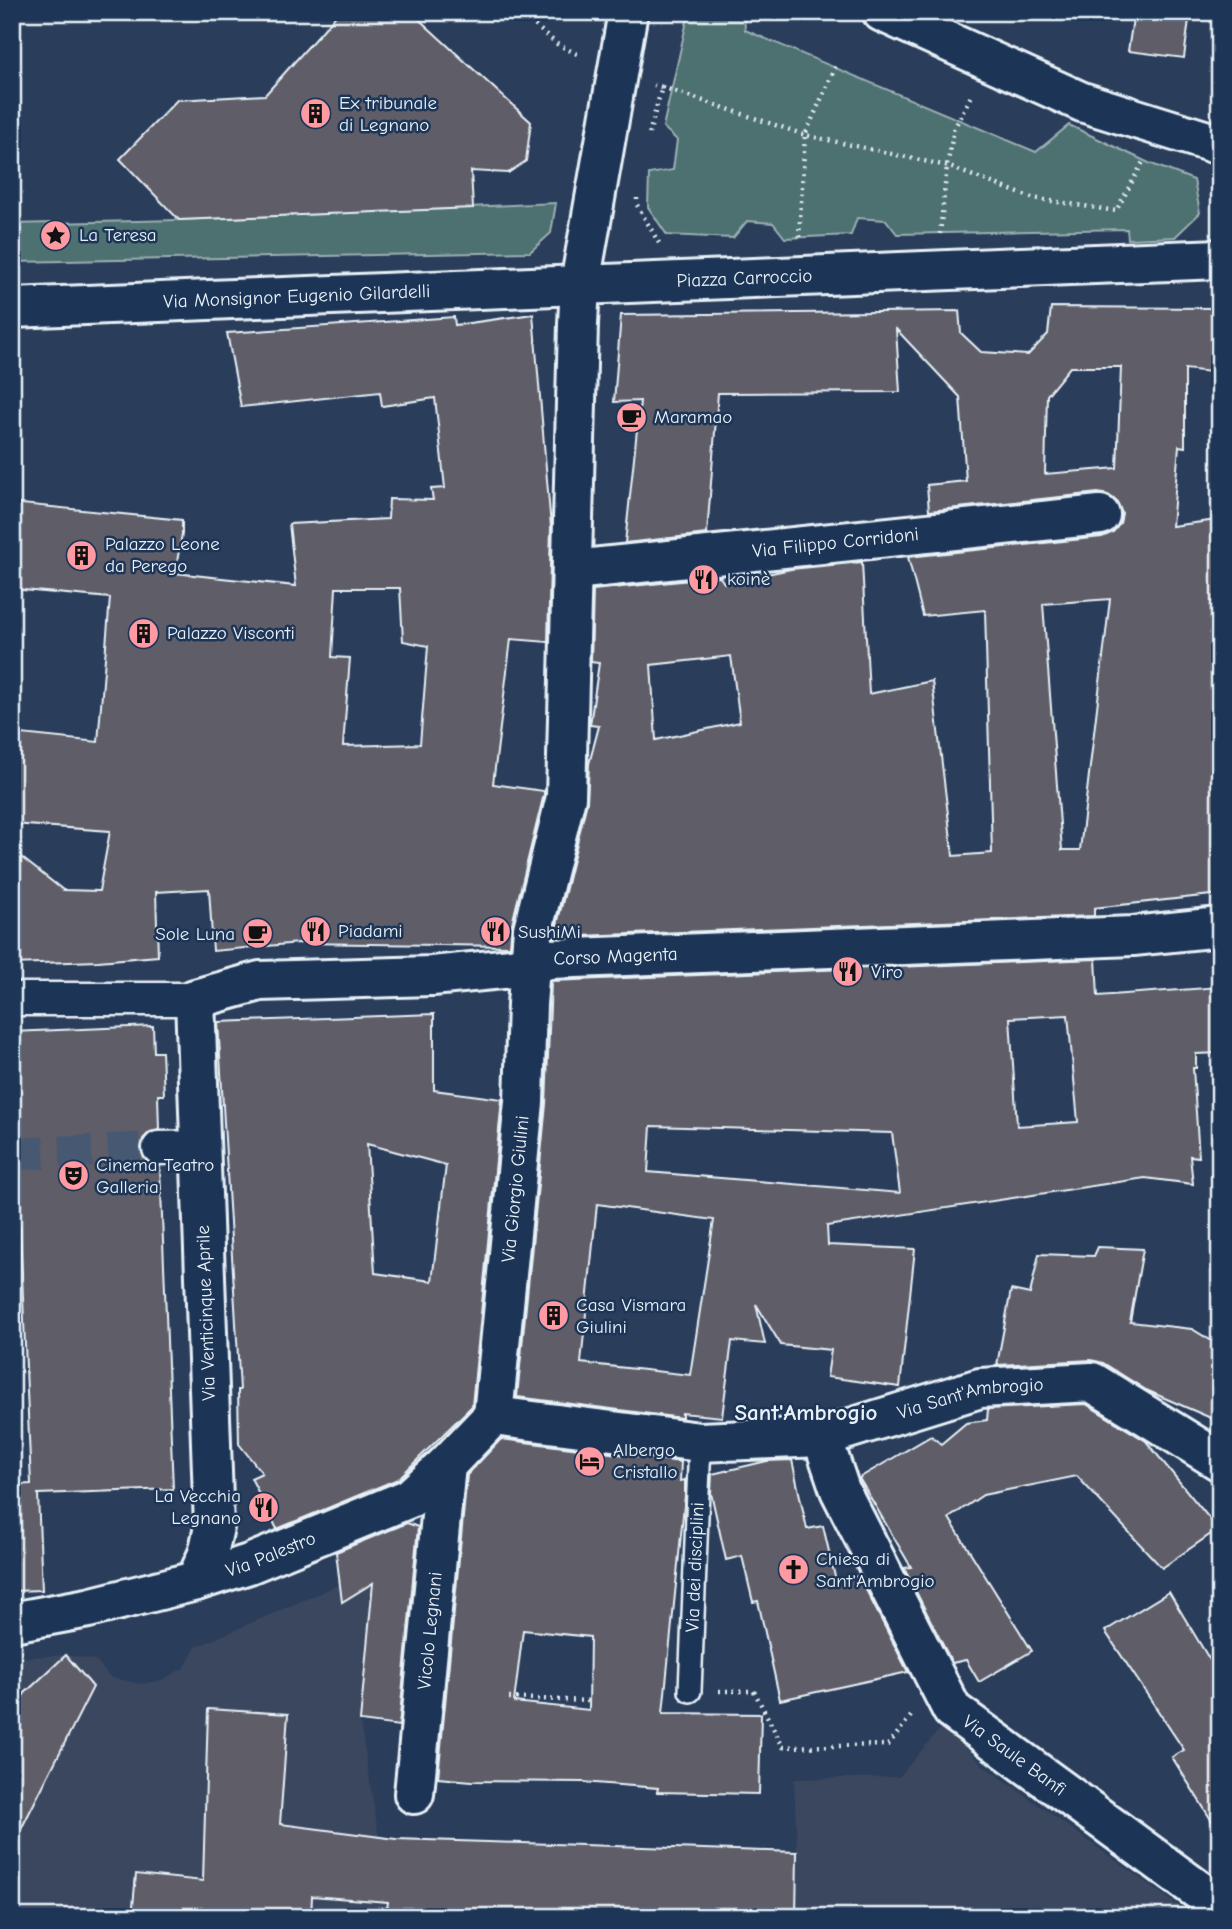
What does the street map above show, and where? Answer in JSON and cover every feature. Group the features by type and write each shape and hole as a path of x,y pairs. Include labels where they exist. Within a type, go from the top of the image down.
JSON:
{"street":[{"path":"531,964 533,929 566,797 580,284 628,12"},
{"path":"882,12 1082,102 1216,148"},
{"name":"Piazza Carroccio","path":"580,284 1202,259 1220,232"},
{"name":"Via Monsignor Eugenio Gilardelli","path":"12,308 580,284"},
{"name":"Via Filippo Corridoni","path":"573,570 1100,515"},
{"name":"Corso Magenta","path":"12,999 195,999 260,981 432,976 512,968 564,958 1133,936 1220,927"},
{"name":"Via Giorgio Giulini","path":"493,1416 524,1102 531,964"},
{"name":"Via Venticinque Aprile","path":"195,999 214,1527 208,1554 197,1581"},
{"path":"159,1148 200,1147"},
{"name":"Via Sant'Ambrogio","path":"493,1416 700,1442 822,1437 979,1388 1092,1382 1220,1461"},
{"name":"Via Palestro","path":"12,1622 88,1608 197,1581 248,1564 410,1498 493,1416"},
{"name":"Via Saule Banfi","path":"822,1437 840,1490 952,1710 1215,1896"},
{"name":"Vicolo Legnani","path":"414,1794 446,1465"}],"lane":[{"name":"Via dei disciplini","path":"690,1691 700,1442"}],"path":[{"path":"519,12 557,44 617,75 662,87 805,135 947,166 1032,198 1116,211 1163,128"},
{"path":"940,270 940,238 947,166 954,129 988,60"},
{"path":"799,248 805,135 836,66"},
{"path":"649,135 662,87"},
{"path":"638,193 637,205 662,248"},
{"path":"690,1691 754,1691 783,1747 888,1745 938,1683"},
{"path":"509,1698 590,1702"}],"shaded area":[{"path":"383,1578 370,1620 360,1721 379,1837 797,1852 794,1779 899,1777 943,1725 983,1765 1194,1917 12,1917 12,1658 66,1655 95,1660 110,1677 140,1684 162,1680 185,1667 196,1647 340,1584 342,1601"}],"green space":[{"path":"689,12 744,12 745,30 1036,152 1069,125 1149,163 1194,180 1200,213 1175,237 1128,239 1127,229 897,234 886,220 857,218 851,235 785,238 773,223 747,221 733,238 667,235 648,207 649,174 673,170 677,140 663,127"},
{"path":"556,203 551,233 530,252 12,262 12,224 179,220"}],"building":[{"name":"Ex tribunale di Legnano","path":"339,12 411,12 531,122 526,161 508,173 471,171 473,208 179,220 120,159 177,100 265,95"},
{"path":"1134,12 1190,12 1184,58 1128,51"},
{"path":"1051,307 1215,308 1211,372 1185,369 1185,447 1179,446 1172,526 1217,520 1217,539 1220,539 1219,643 1213,747 1220,747 1220,894 1094,908 1094,916 554,937 587,802 589,764 599,726 590,725 599,663 591,662 593,590 720,577 724,583 791,569 862,562 869,694 932,681 953,856 992,853 985,610 923,616 908,557 1102,537 1113,532 1120,523 1122,513 1117,502 1108,495 1098,493 929,511 927,485 966,481 960,397 896,329 900,392 718,393 707,534 625,543 640,401 614,402 621,315 959,311 961,333 981,352 1028,355 1048,334","holes":["1070,367 1121,367 1117,468 1045,474 1047,395","1110,599 1080,850 1062,850 1043,604","731,656 740,722 656,740 651,665"]},
{"path":"533,314 551,527 548,642 511,639 493,784 544,791 544,794 512,924 510,946 299,943 213,951 209,889 156,892 158,956 12,964 12,850 63,890 99,891 110,831 12,824 12,733 98,742 110,598 12,589 12,503 182,520 175,573 296,586 289,524 388,519 389,499 433,500 431,489 445,488 435,398 382,406 380,392 241,407 227,333 454,317 455,325","holes":["336,588 400,588 403,641 428,646 420,744 343,746 350,658 332,657"]},
{"path":"1096,959 1098,996 1220,987 1220,1053 1196,1054 1196,1068 1193,1068 1199,1157 1190,1156 1193,1184 1145,1178 827,1226 828,1245 915,1249 900,1387 827,1377 831,1350 781,1345 756,1304 765,1344 732,1341 722,1417 682,1413 682,1418 517,1397 546,1104 551,981","holes":["1068,1015 1078,1122 1017,1126 1010,1018","651,1126 892,1133 900,1193 648,1172","597,1204 714,1220 690,1375 581,1363"]},
{"path":"434,1014 434,1090 502,1099 472,1406 398,1479 277,1529 251,1478 262,1473 239,1444 240,1390 218,1022","holes":["367,1144 446,1165 432,1281 375,1273"]},
{"path":"153,1026 154,1052 162,1052 164,1095 158,1095 159,1130 150,1132 143,1139 141,1149 150,1164 160,1166 173,1489 38,1494 42,1590 12,1591 12,1485 31,1484 20,1228 12,1228 12,1032"},
{"path":"1098,1247 1143,1249 1130,1322 1192,1329 1220,1346 1220,1422 1146,1390 1103,1363 1091,1360 997,1365 1011,1290 1030,1294 1039,1254 1094,1256"},
{"path":"1086,1404 1146,1441 1218,1529 1162,1568 1077,1476 983,1495 949,1518 1032,1651 979,1682 966,1660 952,1663 904,1568 911,1567 859,1478 931,1436 941,1444 966,1423 987,1420 988,1409"},
{"path":"501,1439 681,1462 680,1481 685,1480 685,1495 663,1713 761,1714 759,1794 657,1792 658,1788 582,1782 438,1778 467,1475","holes":["523,1630 590,1637 589,1710 514,1702"]},
{"name":"Chiesa di Sant'Ambrogio","path":"792,1460 807,1529 823,1526 836,1581 859,1576 908,1672 780,1700 758,1601 753,1602 742,1556 726,1560 711,1493 712,1474 767,1461"},
{"path":"407,1523 418,1527 399,1726 360,1721 373,1583 342,1602 336,1552"},
{"path":"1169,1592 1220,1677 1220,1834 1172,1757 1184,1750 1105,1631"},
{"path":"66,1655 93,1687 12,1847 12,1714 25,1693"},
{"path":"208,1709 288,1714 280,1824 396,1839 797,1852 796,1917 386,1917 388,1902 312,1896 311,1917 132,1917 136,1874 203,1881"}],"tunnel":[{"path":"12,1154 159,1148"}],"place":[{"name":"Ex tribunale di Legnano","path":"316,114"},
{"name":"La Teresa","path":"56,235"},
{"name":"Maramao","path":"631,417"},
{"name":"Palazzo Leone da Perego","path":"82,555"},
{"name":"koinè","path":"704,579"},
{"name":"Palazzo Visconti","path":"144,633"},
{"name":"Piadami","path":"315,931"},
{"name":"SushiMi","path":"495,932"},
{"name":"Sole Luna","path":"258,934"},
{"name":"Viro","path":"848,972"},
{"name":"Cinema Teatro Galleria","path":"73,1176"},
{"name":"Casa Vismara Giulini","path":"553,1316"},
{"name":"Albergo Cristallo","path":"590,1461"},
{"name":"La Vecchia Legnano","path":"264,1507"},
{"name":"Chiesa di Sant'Ambrogio","path":"793,1570"}],"district":[{"name":"Sant'Ambrogio","path":"806,1412"}]}
